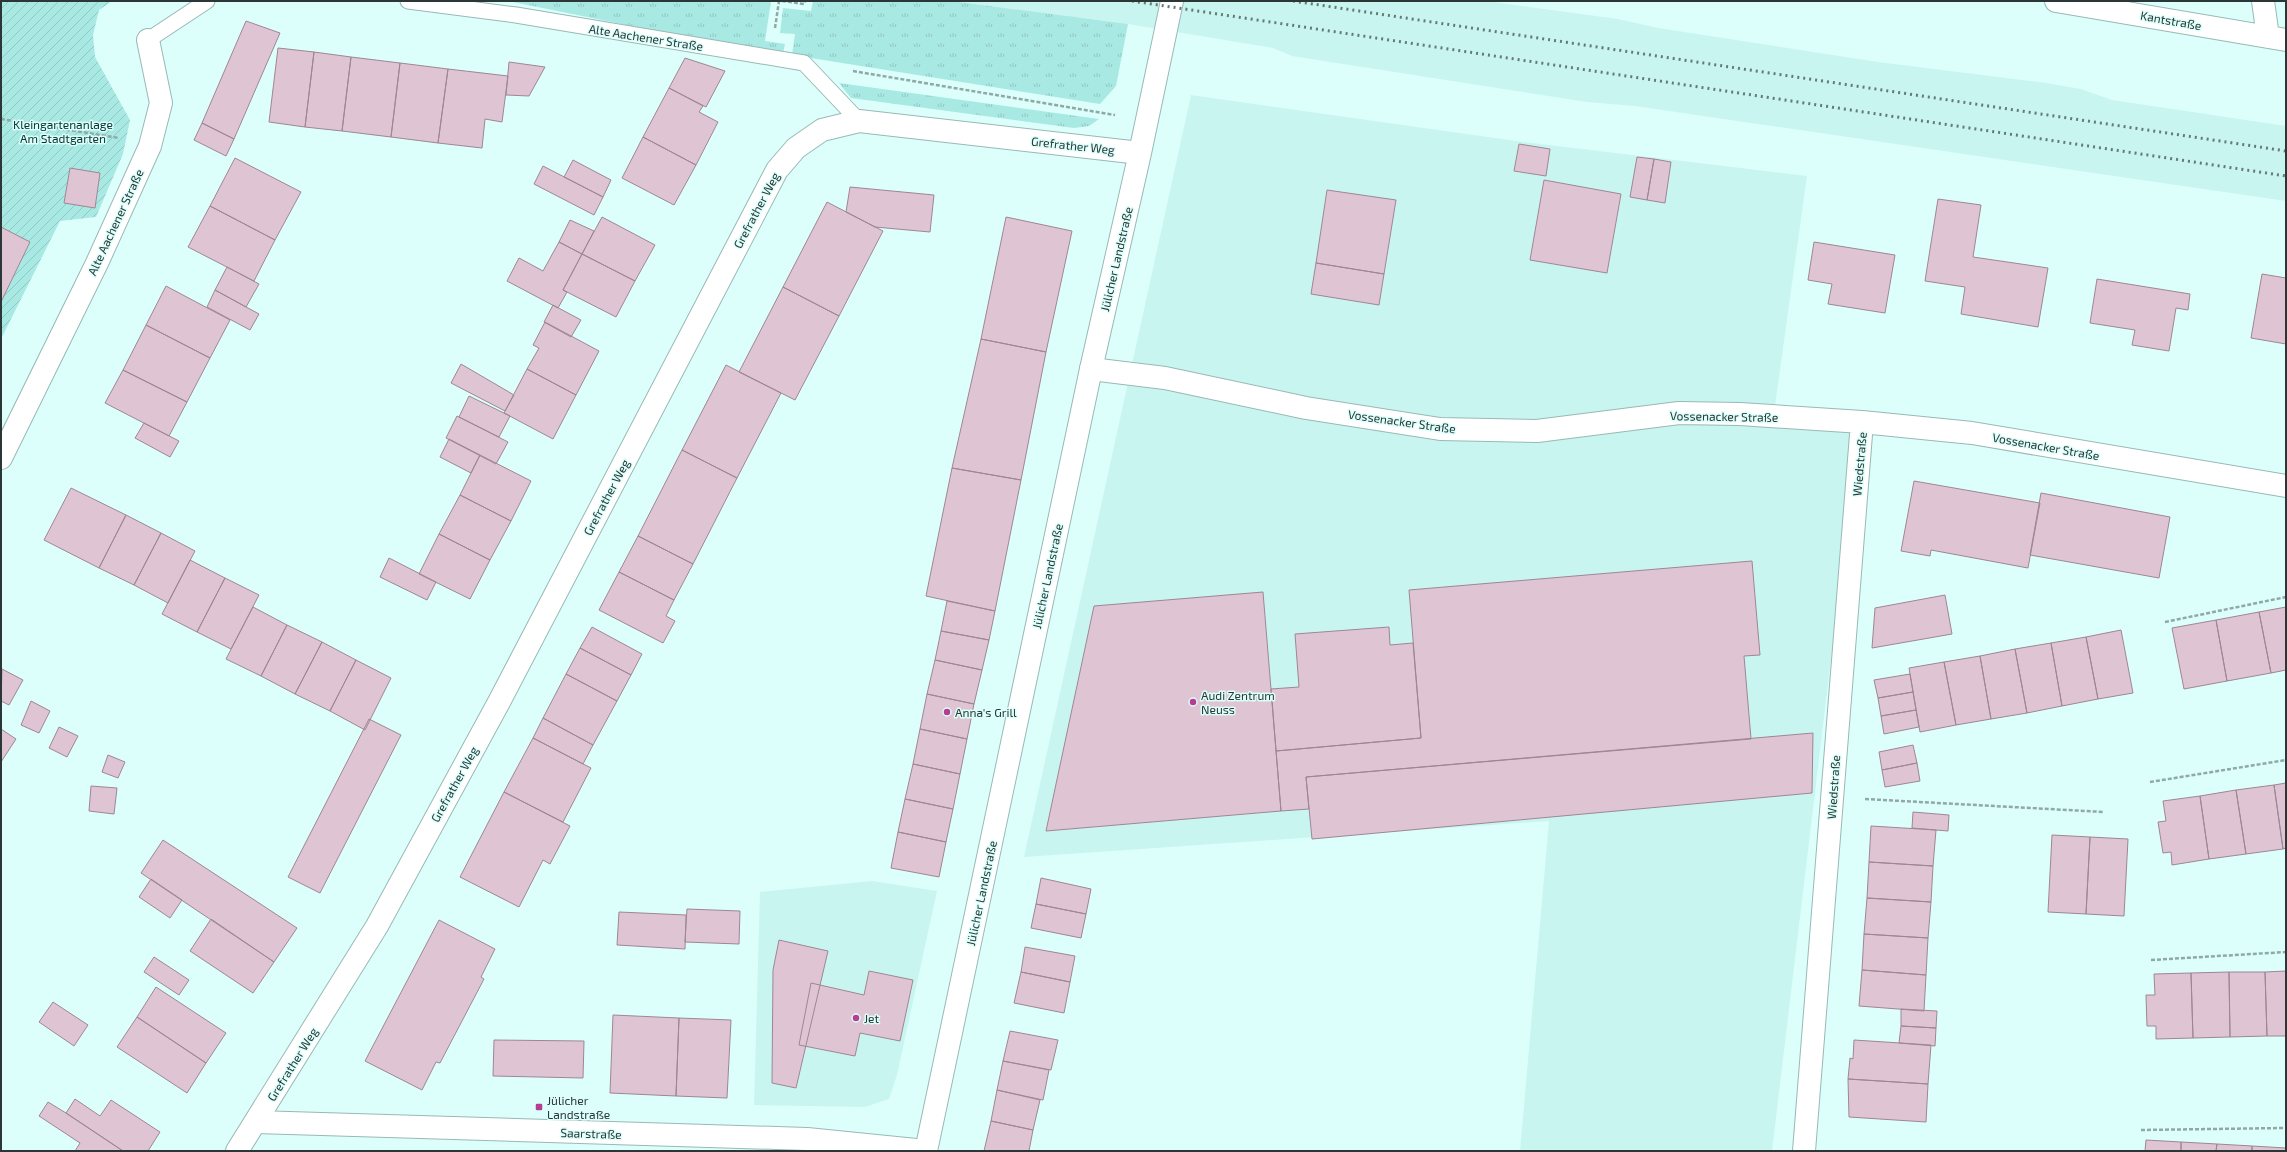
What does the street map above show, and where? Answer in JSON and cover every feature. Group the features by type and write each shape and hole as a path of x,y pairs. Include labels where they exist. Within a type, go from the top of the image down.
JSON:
{"street":[{"name":"Jülicher Landstraße","path":"926,1151 1091,369 1140,153 1172,1"},
{"name":"Kantstraße","path":"2056,1 2277,38"},
{"path":"2263,1 2277,38"},
{"name":"Alte Aachener Straße","path":"1,458 97,263 150,146 161,103 148,40"},
{"name":"Grefrather Weg","path":"237,1151 389,905 499,702 777,170 796,148 822,130 859,121 1140,153"},
{"name":"Vossenacker Straße","path":"1091,369 1165,378 1306,408 1440,429 1537,431 1679,413 1740,414 1862,422 1972,433 2286,486"},
{"name":"Wiedstraße","path":"1804,1151 1862,422"},
{"name":"Saarstraße","path":"256,1122 807,1139 926,1151"}],"lane":[{"name":"Alte Aachener Straße","path":"148,40 207,1"},
{"name":"Alte Aachener Straße","path":"408,1 524,16 804,63"},
{"path":"804,63 859,121"}],"path":[{"path":"782,1 804,4 805,1"},
{"path":"804,63 1115,115"},
{"path":"1,119 124,139 150,146"},
{"path":"2165,622 2286,597"},
{"path":"2150,782 2286,760"},
{"path":"1832,798 2104,812"},
{"path":"2151,960 2286,952"},
{"path":"2141,1130 2286,1128"}],"shaded area":[{"path":"952,1 1485,1 1618,19 1658,28 1878,62 2046,83 2081,89 2112,100 2286,126 2286,201 1635,106 1587,102 1292,56 1273,48 1128,24"},
{"path":"1191,95 1516,141 1807,176 1774,413 1859,425 1772,1151 1520,1151 1549,821 1024,857"},
{"path":"872,881 937,891 897,1075 889,1099 865,1107 754,1105 760,892"}],"green space":[{"name":"Kleingartenanlage Am Stadtgarten","path":"1,1 112,1 99,10 93,35 95,57 130,120 123,154 96,217 60,221 1,339"},
{"path":"508,1 771,1 765,41 785,44 783,53 691,38"},
{"path":"813,1 952,1 1128,24 1116,86 1100,104 792,55 795,34 780,33 783,8 811,11"},
{"path":"839,83 1099,119 1089,126 1074,128 851,98"}],"building":[{"path":"246,21 280,33 234,139 202,123"},
{"path":"278,48 314,52 305,127 269,122"},
{"path":"314,52 351,57 342,131 305,127"},
{"path":"351,57 400,63 391,137 342,131"},
{"path":"685,58 725,71 706,107 669,88"},
{"path":"509,62 545,67 529,96 506,95"},
{"path":"400,63 448,69 438,143 391,137"},
{"path":"448,69 508,76 502,122 485,119 482,148 438,143"},
{"path":"669,88 703,106 699,112 718,122 696,165 643,137"},
{"path":"202,123 234,139 226,156 194,140"},
{"path":"643,137 696,165 674,205 622,178"},
{"path":"1519,144 1550,149 1546,176 1514,171"},
{"path":"1637,157 1654,159 1647,200 1630,197"},
{"path":"235,158 301,192 275,240 210,206"},
{"path":"1654,159 1671,162 1665,203 1647,200"},
{"path":"573,160 611,180 603,197 564,177"},
{"path":"543,166 603,197 594,215 534,184"},
{"path":"70,168 100,173 95,208 64,203"},
{"path":"1544,180 1621,194 1607,273 1530,260"},
{"path":"850,187 934,195 930,232 875,227 846,212"},
{"path":"1327,190 1396,200 1384,274 1316,263"},
{"path":"1938,199 1981,205 1973,257 2048,268 2038,327 1961,314 1965,287 1925,281"},
{"path":"827,202 883,231 839,316 783,287"},
{"path":"210,206 275,240 254,281 188,247"},
{"path":"602,217 655,245 635,281 582,254"},
{"path":"1006,217 1072,231 1046,352 981,339"},
{"path":"570,220 594,231 582,254 559,242"},
{"path":"1,227 30,242 1,302"},
{"path":"559,242 582,254 563,290 567,292 558,308 507,281 519,258 543,271"},
{"path":"1814,242 1895,255 1885,313 1828,304 1832,284 1808,280"},
{"path":"582,254 635,281 616,317 563,290"},
{"path":"1316,263 1384,274 1379,305 1311,294"},
{"path":"227,267 259,284 246,307 215,290"},
{"path":"2262,274 2286,278 2286,344 2251,338"},
{"path":"2097,279 2190,294 2188,310 2176,308 2169,351 2132,345 2135,330 2090,323"},
{"path":"166,286 230,320 210,358 146,325"},
{"path":"783,287 839,316 795,400 739,372"},
{"path":"215,290 259,314 250,330 207,307"},
{"path":"553,305 581,320 571,337 544,322"},
{"path":"545,322 599,351 576,395 527,369 539,348 533,345"},
{"path":"146,325 210,358 187,402 123,370"},
{"path":"981,339 1046,352 1021,480 952,468"},
{"path":"461,364 514,395 505,411 451,383"},
{"path":"726,365 781,393 737,478 682,450"},
{"path":"527,369 576,395 553,439 504,413"},
{"path":"123,370 187,402 169,436 105,403"},
{"path":"469,396 510,416 499,437 459,417"},
{"path":"457,416 508,442 496,464 446,438"},
{"path":"144,423 179,441 170,457 135,438"},
{"path":"449,439 480,455 471,473 440,457"},
{"path":"682,450 737,478 693,564 638,536"},
{"path":"480,455 531,481 511,521 460,495"},
{"path":"952,468 1021,480 995,611 926,596"},
{"path":"1914,481 2040,503 2028,568 1931,550 1930,556 1901,551"},
{"path":"71,488 126,515 99,568 44,540"},
{"path":"2041,493 2170,517 2159,578 2030,555"},
{"path":"460,495 511,521 490,560 439,534"},
{"path":"126,515 161,533 134,585 99,568"},
{"path":"161,533 195,551 168,603 134,585"},
{"path":"439,534 490,560 470,599 419,574"},
{"path":"638,536 693,564 674,600 619,572"},
{"path":"389,558 436,582 427,600 380,577"},
{"path":"190,560 225,578 197,632 162,614"},
{"path":"1752,561 1760,655 1744,656 1751,739 1306,777 1309,809 1281,811 1276,751 1421,738 1409,590"},
{"path":"619,572 674,600 666,616 675,621 663,643 599,610"},
{"path":"225,578 259,595 231,649 197,632"},
{"path":"1263,592 1281,811 1046,831 1094,606"},
{"path":"1945,595 1952,634 1872,648 1875,608"},
{"path":"947,601 995,611 989,640 941,631"},
{"path":"253,607 287,625 261,676 226,659"},
{"path":"2286,607 2286,670 2271,673 2259,612"},
{"path":"2259,612 2271,673 2227,681 2216,620"},
{"path":"2216,620 2227,681 2184,689 2172,628"},
{"path":"287,625 322,642 295,694 261,676"},
{"path":"592,627 642,654 631,675 580,648"},
{"path":"1389,627 1390,645 1413,643 1421,738 1276,751 1271,689 1299,687 1295,634"},
{"path":"2121,630 2133,693 2098,699 2086,637"},
{"path":"941,631 989,640 982,670 935,660"},
{"path":"2086,637 2098,699 2062,706 2051,643"},
{"path":"322,642 356,660 330,711 295,694"},
{"path":"2051,643 2062,706 2027,713 2015,649"},
{"path":"580,648 631,675 617,701 566,674"},
{"path":"2015,649 2027,713 1991,719 1980,656"},
{"path":"1980,656 1991,719 1956,725 1944,662"},
{"path":"356,660 391,678 365,730 330,711"},
{"path":"935,660 982,670 974,704 927,694"},
{"path":"1944,662 1956,725 1920,732 1909,668"},
{"path":"2,669 23,680 9,705 1,701"},
{"path":"566,674 617,701 593,745 543,718"},
{"path":"1910,674 1913,692 1878,698 1874,680"},
{"path":"1913,692 1916,710 1881,716 1878,698"},
{"path":"927,694 974,704 967,739 920,729"},
{"path":"31,701 50,711 39,733 21,725"},
{"path":"1916,710 1919,727 1884,734 1881,716"},
{"path":"543,718 593,745 583,764 533,738"},
{"path":"369,719 401,735 320,893 288,877"},
{"path":"59,727 78,736 67,757 49,748"},
{"path":"1,729 16,739 1,762"},
{"path":"920,729 967,739 960,774 913,764"},
{"path":"1813,733 1812,793 1312,839 1306,777"},
{"path":"533,738 591,768 563,822 504,792"},
{"path":"1913,745 1917,763 1882,770 1879,752"},
{"path":"108,755 125,762 118,778 102,772"},
{"path":"1917,763 1920,781 1885,787 1882,770"},
{"path":"913,764 960,774 953,809 905,799"},
{"path":"2286,783 2286,848 2283,849 2274,785"},
{"path":"2274,785 2283,849 2246,854 2236,790"},
{"path":"91,786 117,788 114,814 89,811"},
{"path":"2236,790 2246,854 2209,859 2200,796"},
{"path":"504,792 570,826 550,864 543,860 519,907 460,877"},
{"path":"2200,796 2209,859 2172,865 2171,852 2163,853 2158,822 2166,821 2163,801"},
{"path":"905,799 953,809 946,842 898,832"},
{"path":"1913,812 1949,815 1948,831 1912,828"},
{"path":"1871,826 1936,830 1933,866 1869,862"},
{"path":"898,832 946,842 939,877 891,868"},
{"path":"2052,835 2090,837 2086,914 2048,912"},
{"path":"2090,837 2128,839 2124,916 2086,914"},
{"path":"163,840 297,928 274,962 141,873"},
{"path":"1869,862 1933,866 1931,902 1867,898"},
{"path":"1041,878 1091,889 1086,914 1036,904"},
{"path":"151,879 182,900 170,918 139,897"},
{"path":"1867,898 1931,902 1928,938 1864,934"},
{"path":"1036,904 1086,914 1081,938 1031,928"},
{"path":"687,909 740,911 739,944 685,942"},
{"path":"619,912 686,915 685,949 617,945"},
{"path":"211,919 274,962 253,993 190,951"},
{"path":"439,920 495,949 481,977 484,979 440,1063 436,1062 422,1090 365,1061"},
{"path":"1864,934 1928,938 1926,975 1862,970"},
{"path":"779,940 828,951 796,1088 772,1083 773,970"},
{"path":"1025,947 1075,956 1070,982 1021,972"},
{"path":"154,957 189,980 179,995 144,972"},
{"path":"1862,970 1926,975 1924,1011 1859,1006"},
{"path":"869,971 913,980 900,1041 860,1033 855,1056 799,1045 811,983 864,995"},
{"path":"2286,971 2286,1036 2267,1036 2265,972"},
{"path":"1021,972 1070,982 1064,1013 1014,1003"},
{"path":"2229,972 2265,972 2267,1036 2230,1037"},
{"path":"2229,972 2230,1037 2193,1038 2191,973"},
{"path":"2191,973 2193,1038 2156,1039 2156,1026 2147,1026 2146,995 2155,995 2154,974"},
{"path":"156,987 226,1033 206,1063 137,1017"},
{"path":"53,1002 88,1025 74,1046 39,1022"},
{"path":"1901,1009 1937,1011 1936,1028 1901,1026"},
{"path":"613,1015 679,1018 676,1096 610,1093"},
{"path":"137,1017 206,1063 187,1093 117,1047"},
{"path":"679,1018 731,1020 727,1098 676,1096"},
{"path":"1901,1026 1936,1028 1935,1046 1899,1043"},
{"path":"1010,1031 1058,1040 1051,1070 1003,1061"},
{"path":"494,1040 584,1041 583,1078 493,1076"},
{"path":"1854,1040 1931,1045 1928,1084 1848,1079 1850,1058 1853,1059"},
{"path":"1003,1061 1049,1070 1043,1100 997,1090"},
{"path":"1848,1079 1928,1084 1926,1122 1849,1117"},
{"path":"997,1090 1040,1100 1033,1130 991,1121"},
{"path":"75,1099 100,1116 111,1100 160,1132 148,1151 123,1151 66,1113"},
{"path":"48,1102 123,1151 75,1151 80,1143 39,1116"},
{"path":"991,1121 1033,1130 1029,1151 984,1151"},
{"path":"2146,1140 2181,1142 2181,1151 2145,1151"},
{"path":"2181,1142 2217,1144 2216,1151 2181,1151"},
{"path":"2217,1144 2252,1146 2252,1151 2216,1151"},
{"path":"2252,1146 2286,1148 2286,1151 2252,1151"}],"railway":[{"path":"1132,1 2286,176"},
{"path":"1293,1 2286,151"}],"place":[{"name":"Audi Zentrum Neuss","path":"1193,702"},
{"name":"Anna's Grill","path":"947,712"},
{"name":"Jet","path":"856,1018"},
{"name":"Jülicher Landstraße","path":"539,1107"}]}
